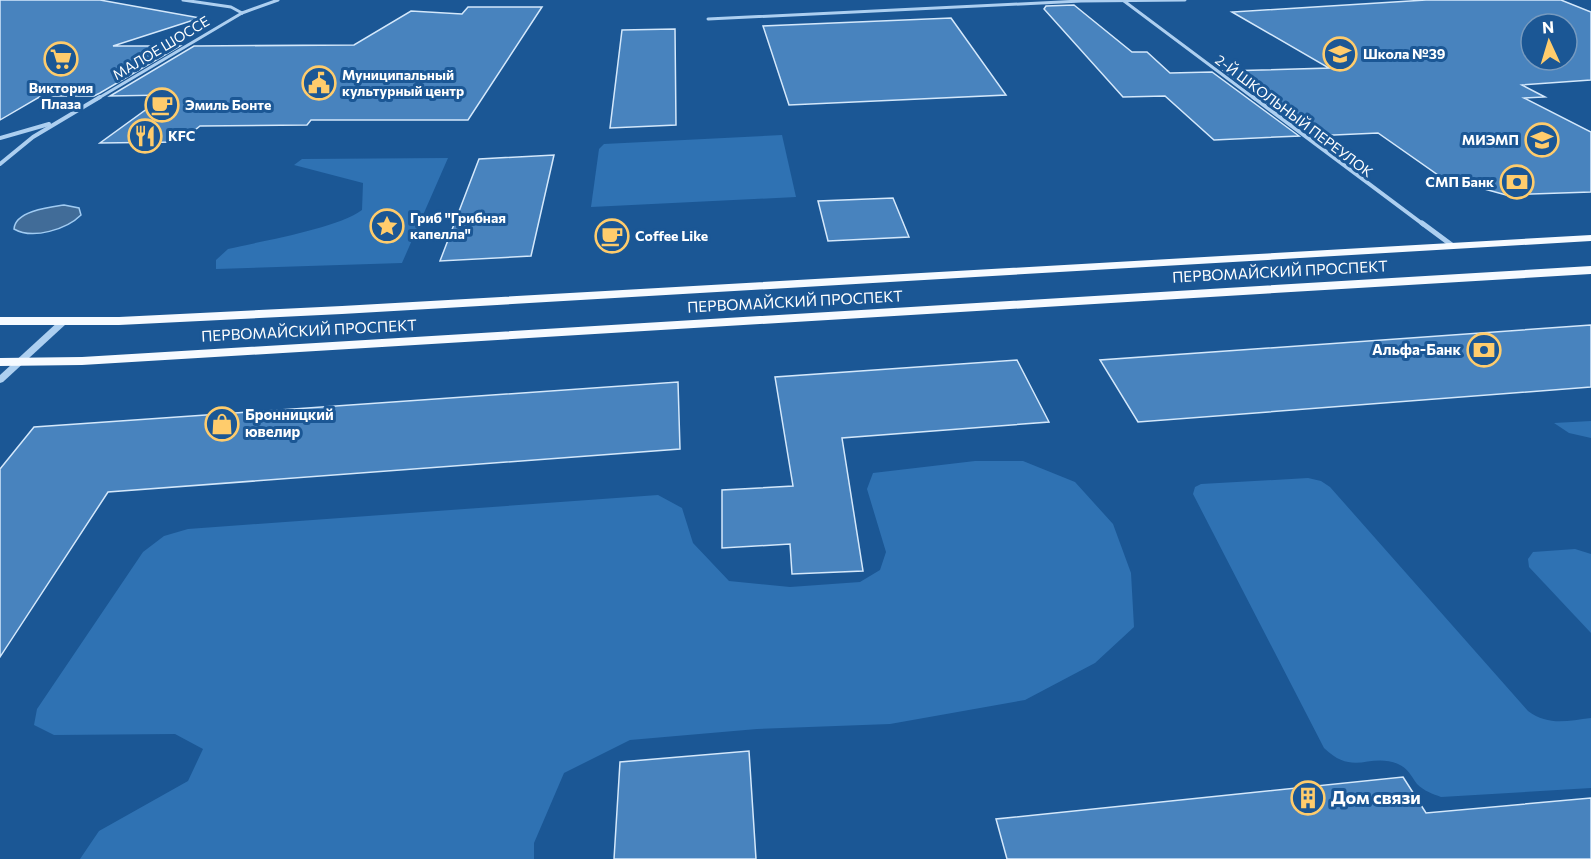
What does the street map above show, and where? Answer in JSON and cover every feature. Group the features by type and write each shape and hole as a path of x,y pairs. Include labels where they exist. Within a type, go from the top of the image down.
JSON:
{"main road":[{"name":"ПЕРВОМАЙСКИЙ ПРОСПЕКТ","path":"0,321 63,322 342,310 1591,238"},
{"name":"ПЕРВОМАЙСКИЙ ПРОСПЕКТ","path":"0,362 19,363 338,346 1591,270"}],"street":[{"path":"183,0 231,8 242,13"},
{"name":"МАЛОЕ ШОССЕ","path":"58,121 242,13 278,0"},
{"path":"708,20 1185,0"},
{"name":"2-Й ШКОЛЬНЫЙ ПЕРЕУЛОК","path":"1124,1 1453,246"},
{"path":"0,138 58,121"},
{"path":"0,164 33,137 58,121"},
{"path":"0,380 63,322"}],"shaded area":[{"path":"782,135 796,197 591,207 599,149 604,144"},
{"path":"448,158 402,263 216,269 216,260 228,249 317,229 362,210 363,183 294,165 302,159"},
{"path":"64,205 79,208 81,215 67,225 40,233 14,229 20,218 27,214"},
{"path":"1591,421 1591,438 1569,433 1554,423"},
{"path":"975,461 1023,461 1075,482 1113,524 1131,573 1134,627 1095,663 1025,700 890,724 757,729 630,740 564,773 534,843 534,859 80,859 99,831 188,781 203,749 175,734 54,735 34,725 37,709 143,552 164,536 188,529 658,495 682,508 693,543 729,581 790,587 860,582 880,570 886,552 867,489 873,473"},
{"path":"1308,478 1321,481 1330,487 1528,711 1550,721 1591,718 1591,788 1441,797 1417,784 1407,770 1398,764 1388,761 1353,763 1335,757 1324,748 1193,494 1195,487 1201,484"},
{"path":"1575,549 1591,554 1591,633 1529,567 1528,559 1533,552"}],"building":[{"name":"Виктория Плаза","path":"0,0 100,0 200,18 113,46 180,46 100,93 94,96 41,96 0,120"},
{"path":"1426,0 1561,0 1591,12 1591,80 1522,85 1545,97 1524,98 1591,132 1591,192 1506,195 1441,177 1378,133 1312,136 1224,71 1329,68 1232,12"},
{"path":"1074,5 1132,52 1147,52 1170,73 1212,72 1299,136 1214,140 1165,96 1123,97 1044,9 1046,6"},
{"path":"468,7 542,7 468,120 311,120 307,125 200,126 180,142 100,143 166,95 110,96 194,46 354,45 411,11 462,14"},
{"path":"951,18 1006,95 789,105 763,26"},
{"path":"675,29 676,125 610,128 622,30"},
{"path":"554,155 531,256 440,261 479,159"},
{"path":"893,198 909,237 828,241 818,201"},
{"path":"1591,325 1591,387 1138,422 1100,360"},
{"path":"1017,360 1049,422 842,438 863,571 792,574 790,544 722,548 722,490 793,486 775,377"},
{"path":"678,382 680,449 108,492 0,657 0,469 34,427"},
{"path":"749,751 756,859 614,859 620,762"},
{"name":"Дом связи","path":"1403,777 1426,813 1591,798 1591,859 1007,859 996,819"}],"place":[{"name":"Школа №39","path":"1340,54"},
{"name":"Виктория Плаза","path":"61,59"},
{"name":"Муниципальный культурный центр","path":"319,83"},
{"name":"Эмиль Бонте","path":"162,105"},
{"name":"KFC","path":"145,136"},
{"name":"МИЭМП","path":"1542,140"},
{"name":"СМП Банк","path":"1517,182"},
{"name":"Гриб \"Грибная капелла\"","path":"387,226"},
{"name":"Coffee Like","path":"612,236"},
{"name":"Альфа-Банк","path":"1484,350"},
{"name":"Бронницкий ювелир","path":"222,424"},
{"name":"Дом связи","path":"1308,798"}]}
